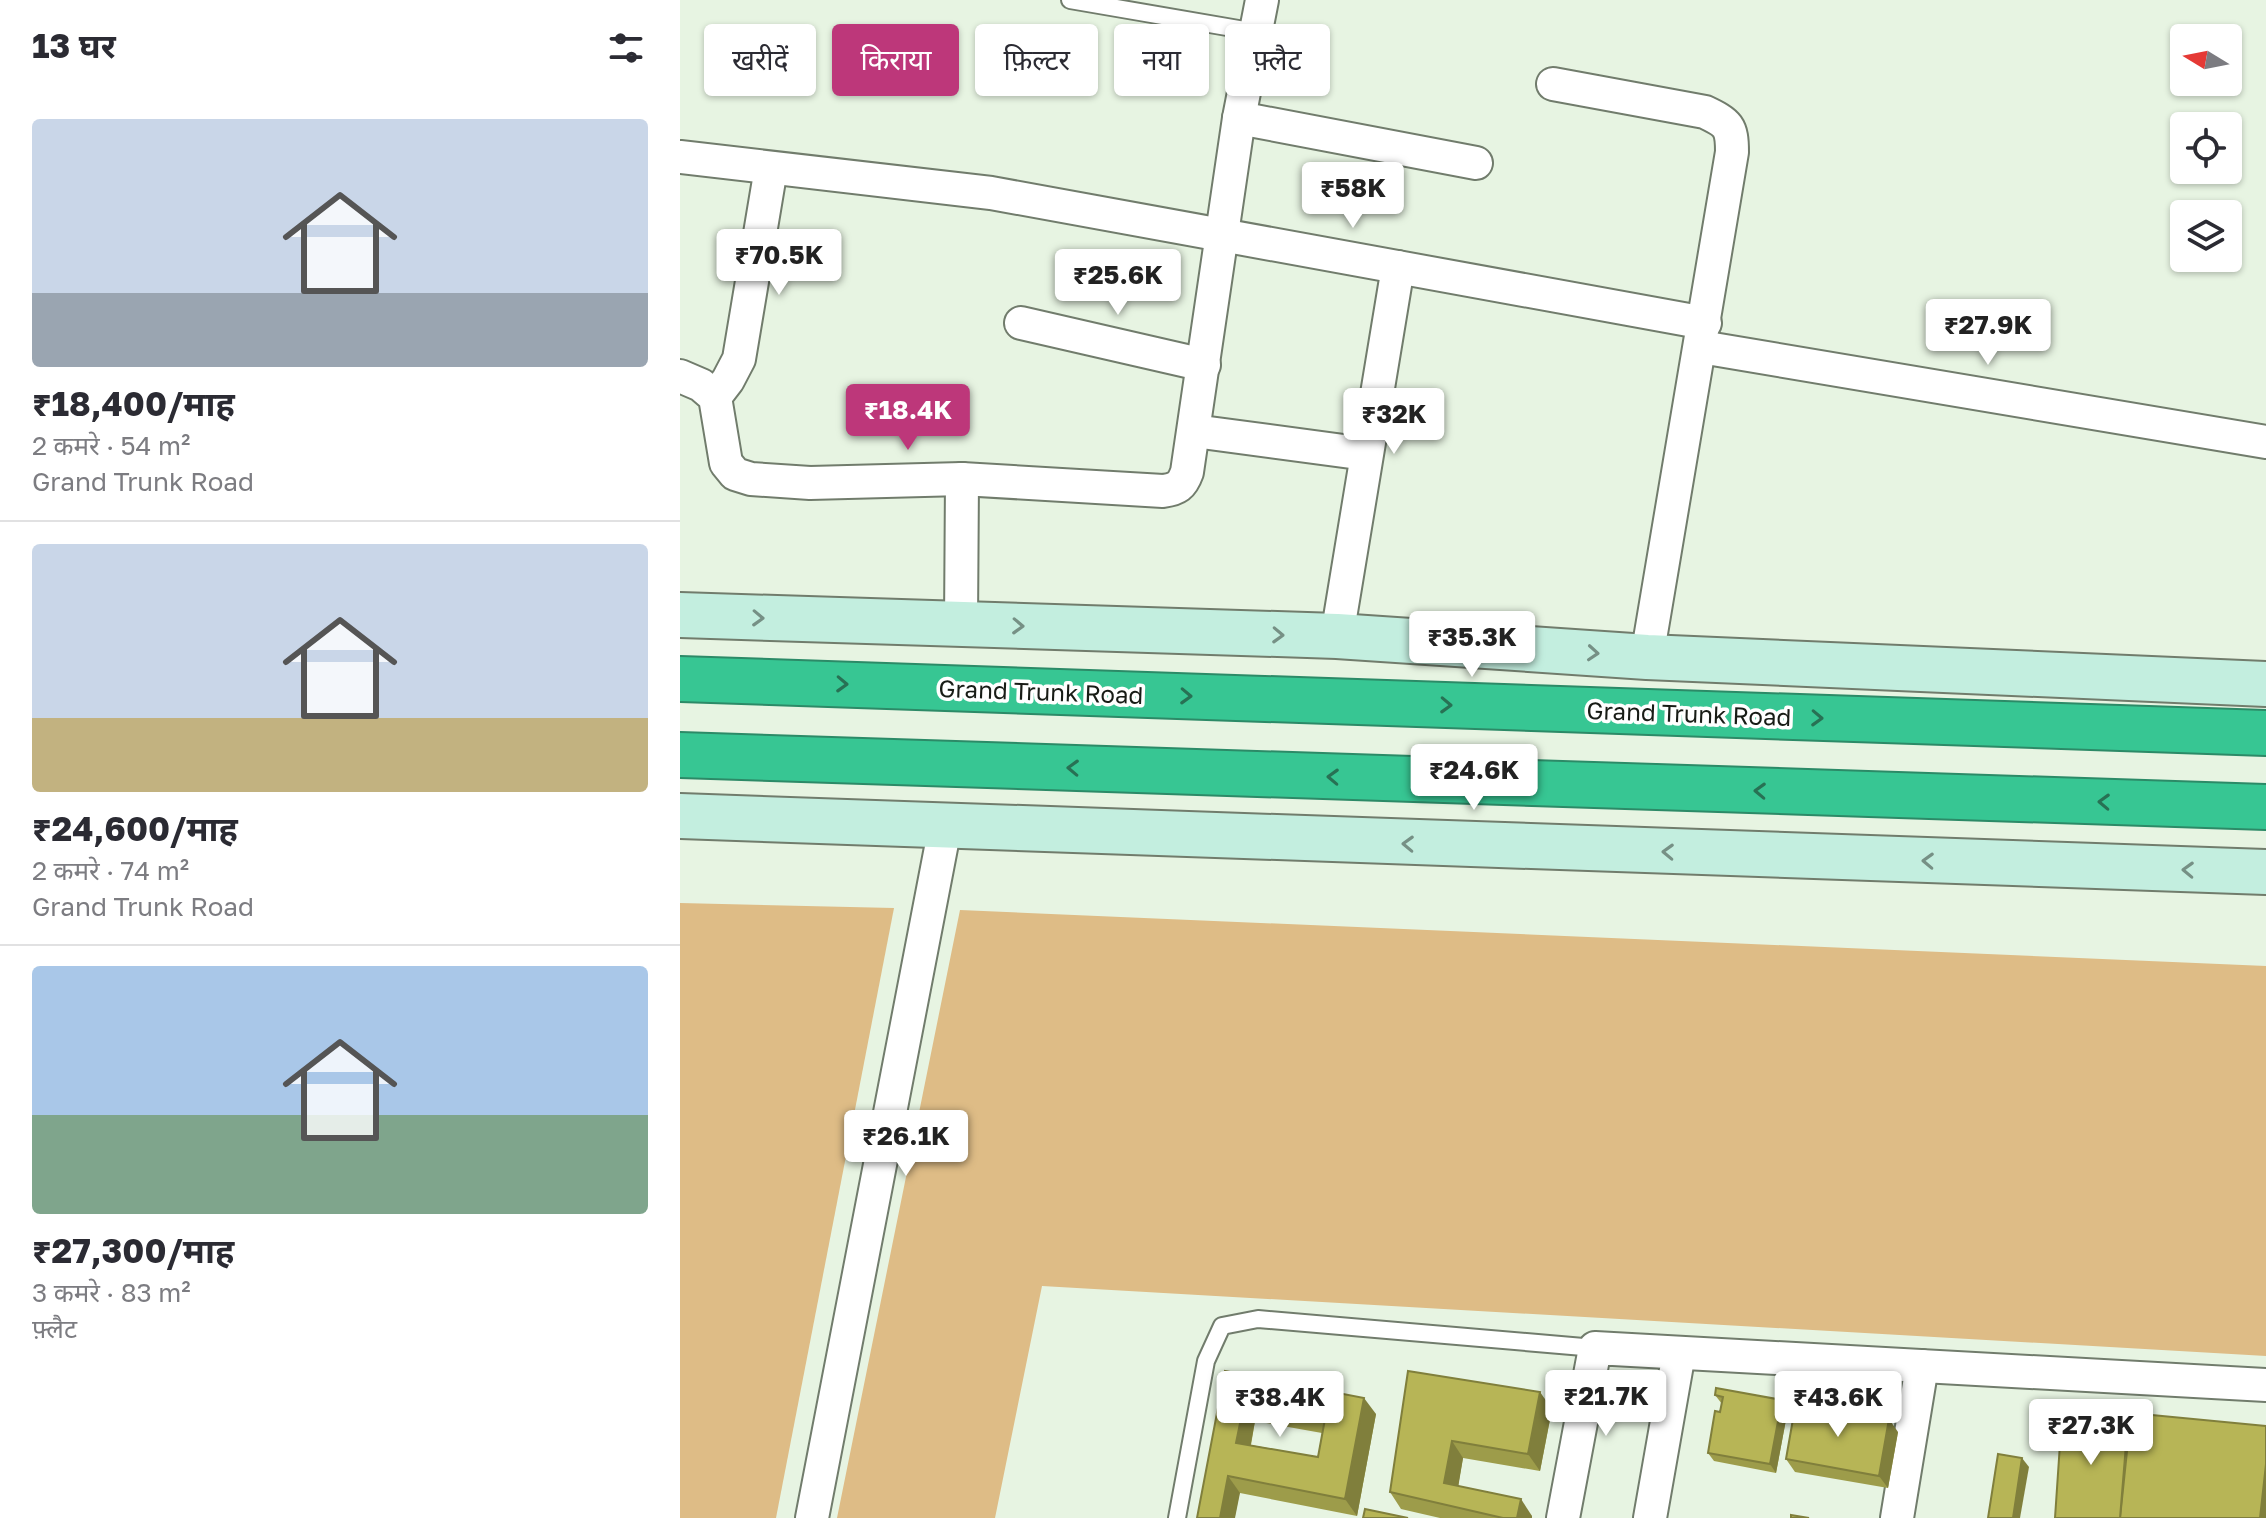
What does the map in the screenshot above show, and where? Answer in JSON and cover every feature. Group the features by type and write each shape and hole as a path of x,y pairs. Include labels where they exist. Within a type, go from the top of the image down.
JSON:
{"highway":[{"name":"Grand Trunk Road","path":"680,679 2266,733"},
{"path":"680,755 2266,807"}],"street":[{"path":"1258,24 1262,0"},
{"path":"1553,84 1705,112 1723,121 1732,133 1732,152 1703,335 1647,657"},
{"path":"680,376 701,385 715,397 726,463 735,474 751,479 810,483 962,479 1163,491 1175,489 1183,483 1187,472 1243,96"},
{"path":"1239,118 1476,163"},
{"path":"680,157 991,193 1398,267 1703,335 2266,442"},
{"path":"715,397 739,359 771,168"},
{"path":"1337,636 1398,267"},
{"path":"1021,323 1204,365"},
{"path":"1194,431 1366,454"},
{"path":"961,624 962,479"},
{"path":"680,615 1337,636 1647,657 2266,684"},
{"path":"680,816 2266,872"},
{"path":"812,1518 945,827"},
{"path":"1563,1518 1595,1348 2266,1385"},
{"path":"1650,1518 1679,1353"},
{"path":"1897,1518 1922,1366"}],"lane":[{"path":"1070,0 1225,27"},
{"path":"1177,1518 1206,1361 1222,1326 1258,1319 1595,1348"}],"shaded area":[{"path":"680,903 894,908 776,1518 680,1518"},
{"path":"960,910 2266,966 2266,1356 1042,1286 995,1518 837,1518"}],"building":[{"path":"1225,1371 1364,1398 1345,1499 1228,1476 1220,1518 1197,1518","holes":["1244,1404 1325,1419 1318,1457 1236,1443"]},
{"path":"1408,1371 1540,1392 1528,1454 1452,1441 1444,1483 1521,1499 1517,1518 1503,1518 1390,1492"},
{"path":"1716,1388 1782,1400 1770,1464 1708,1453 1715,1411 1720,1412 1723,1397 1715,1395"},
{"path":"1796,1402 1889,1419 1879,1476 1786,1459"},
{"path":"2131,1413 2266,1426 2266,1464 2260,1518 2120,1518"},
{"path":"2062,1414 2128,1420 2120,1518 2055,1518"},
{"path":"1998,1454 2022,1458 2013,1518 1988,1518"},
{"path":"1365,1509 1408,1518 1363,1518"}]}
